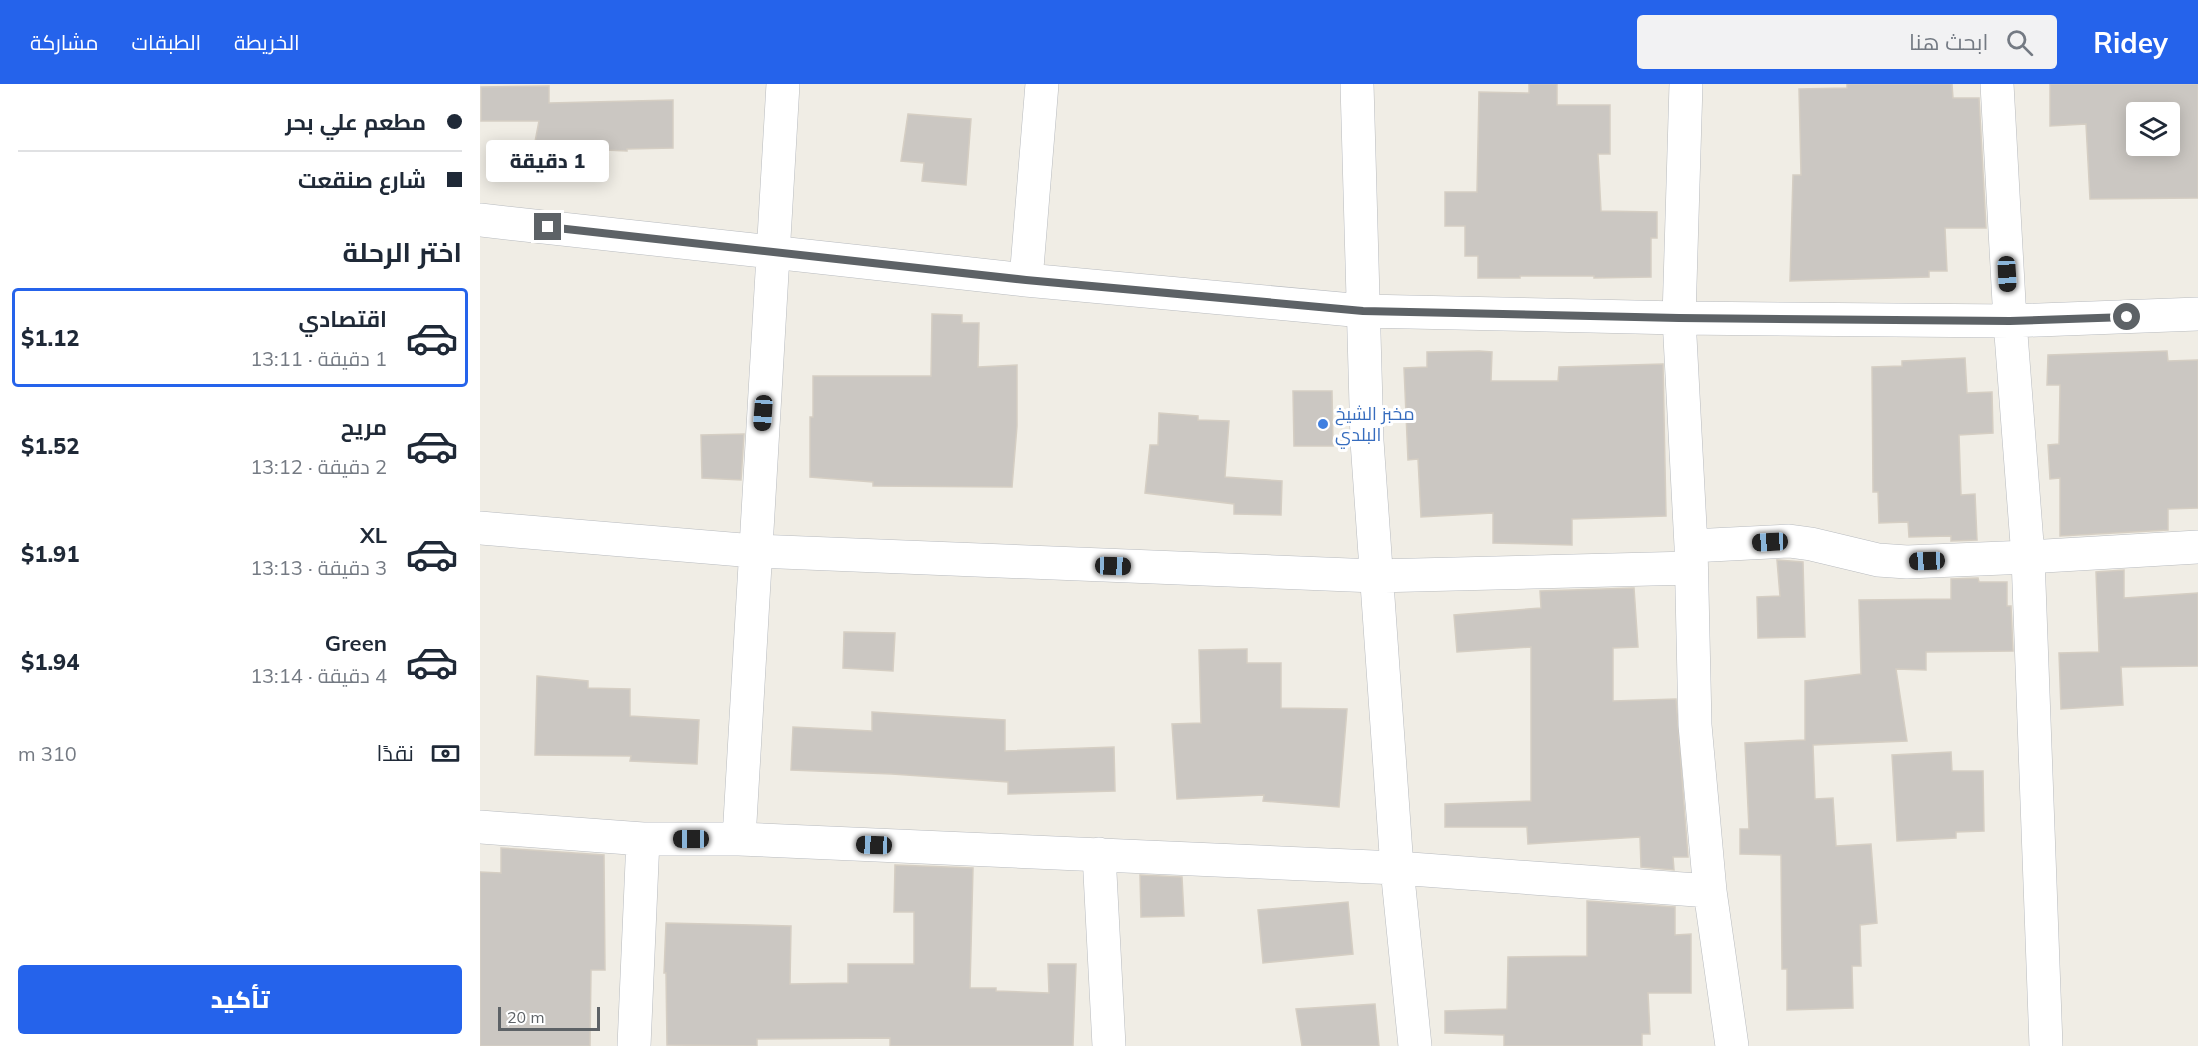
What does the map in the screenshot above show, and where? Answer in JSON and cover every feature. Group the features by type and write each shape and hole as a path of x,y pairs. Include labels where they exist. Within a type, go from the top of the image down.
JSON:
{"street":[{"path":"739,839 783,84"},
{"path":"1026,280 1042,84"},
{"path":"1357,84 1367,441 1375,576 1397,868 1415,1046"},
{"path":"1686,84 1679,318 1691,557 1695,725 1710,891 1732,1046"},
{"path":"1997,84 2010,321 2028,557 2046,1046"},
{"path":"480,220 1026,280 1363,311 1679,318 2010,321 2198,314"},
{"path":"480,528 754,551 1375,576 1691,557 1789,541 1878,560 1907,562 2198,548"},
{"path":"480,827 643,839 739,839 1397,868 1710,891"},
{"path":"633,1046 643,839"},
{"path":"1099,854 1109,1046"}],"building":[{"path":"1529,84 1557,84 1557,105 1610,105 1610,154 1598,154 1601,211 1657,212 1657,238 1651,238 1651,277 1478,278 1478,256 1465,256 1465,226 1445,226 1445,192 1477,192 1479,92 1529,93"},
{"path":"1847,84 1952,84 1953,98 1979,98 1986,228 1945,228 1947,271 1929,271 1929,277 1790,281 1793,175 1801,175 1799,89 1847,88"},
{"path":"2050,84 2198,84 2198,198 2090,199 2086,124 2050,126"},
{"path":"549,86 549,103 673,100 673,148 627,149 627,151 534,147 539,121 481,121 481,87"},
{"path":"908,114 971,119 966,185 922,181 924,163 901,161"},
{"path":"932,314 962,315 962,323 979,323 978,367 1017,365 1017,426 1012,487 873,486 873,482 810,477 813,376 931,376"},
{"path":"2167,351 2168,361 2198,360 2198,508 2168,509 2168,530 2060,536 2060,478 2050,479 2048,445 2059,444 2060,385 2047,385 2048,355"},
{"path":"1427,352 1492,352 1491,381 1558,381 1559,367 1663,364 1666,516 1572,519 1572,545 1493,543 1493,513 1421,517 1418,459 1408,460 1404,368 1427,367"},
{"path":"1965,358 1967,393 1992,392 1993,433 1959,435 1961,495 1975,494 1977,540 1951,541 1951,536 1909,537 1908,522 1879,523 1878,492 1873,492 1872,367 1902,366 1902,361"},
{"path":"1293,391 1332,391 1333,446 1294,446"},
{"path":"1159,413 1198,416 1198,420 1229,421 1225,477 1282,481 1281,515 1234,514 1234,504 1145,493 1150,445 1158,445"},
{"path":"744,434 741,480 702,478 701,435"},
{"path":"1777,560 1803,562 1805,637 1758,638 1757,597 1780,596"},
{"path":"2124,570 2124,598 2198,593 2198,666 2121,667 2123,705 2061,709 2059,653 2099,652 2096,572"},
{"path":"1978,578 1979,582 2007,582 2007,606 2011,606 2013,651 1926,652 1926,670 1896,669 1907,741 1813,745 1815,799 1833,798 1836,846 1871,844 1877,923 1860,925 1861,966 1852,966 1853,1008 1787,1010 1787,969 1782,969 1781,855 1740,854 1740,829 1749,829 1745,743 1805,740 1805,681 1861,674 1859,600 1951,599 1951,579"},
{"path":"1634,588 1638,647 1613,648 1613,701 1676,699 1688,857 1673,857 1674,870 1641,867 1640,837 1528,844 1527,827 1445,827 1445,804 1531,801 1531,647 1457,652 1454,615 1541,608 1540,591"},
{"path":"844,632 895,633 893,671 843,668"},
{"path":"1247,649 1247,663 1281,663 1281,708 1347,709 1339,807 1263,801 1264,795 1177,799 1172,724 1201,723 1199,650"},
{"path":"537,676 588,681 588,688 630,689 630,716 699,720 697,764 630,761 631,756 535,755"},
{"path":"872,712 1005,720 1005,751 1114,747 1115,791 1008,794 1008,782 791,770 793,727 872,731"},
{"path":"1951,752 1952,771 1983,771 1984,831 1956,832 1956,838 1897,841 1892,755"},
{"path":"501,848 604,855 605,970 591,970 590,1046 480,1046 480,872 501,873"},
{"path":"895,865 973,868 970,988 1049,993 1048,964 1076,964 1073,1046 890,1046 890,1038 757,1039 757,1046 667,1045 666,973 664,973 666,923 791,926 790,984 848,983 848,964 914,964 914,912 894,912"},
{"path":"1140,875 1182,877 1184,916 1141,917"},
{"path":"1587,901 1675,907 1675,935 1691,934 1691,993 1648,993 1650,1034 1642,1034 1642,1046 1504,1046 1504,1035 1445,1033 1445,1011 1507,1009 1508,957 1587,956"},
{"path":"1348,902 1353,954 1263,963 1258,910"},
{"path":"1375,1004 1379,1046 1302,1046 1296,1009"}],"place":[{"name":"مخبز الشيخ البلدي","path":"1323,424"}],"route":[{"path":"548,227 1026,280 1363,311 1679,318 2010,321 2127,317"}]}
